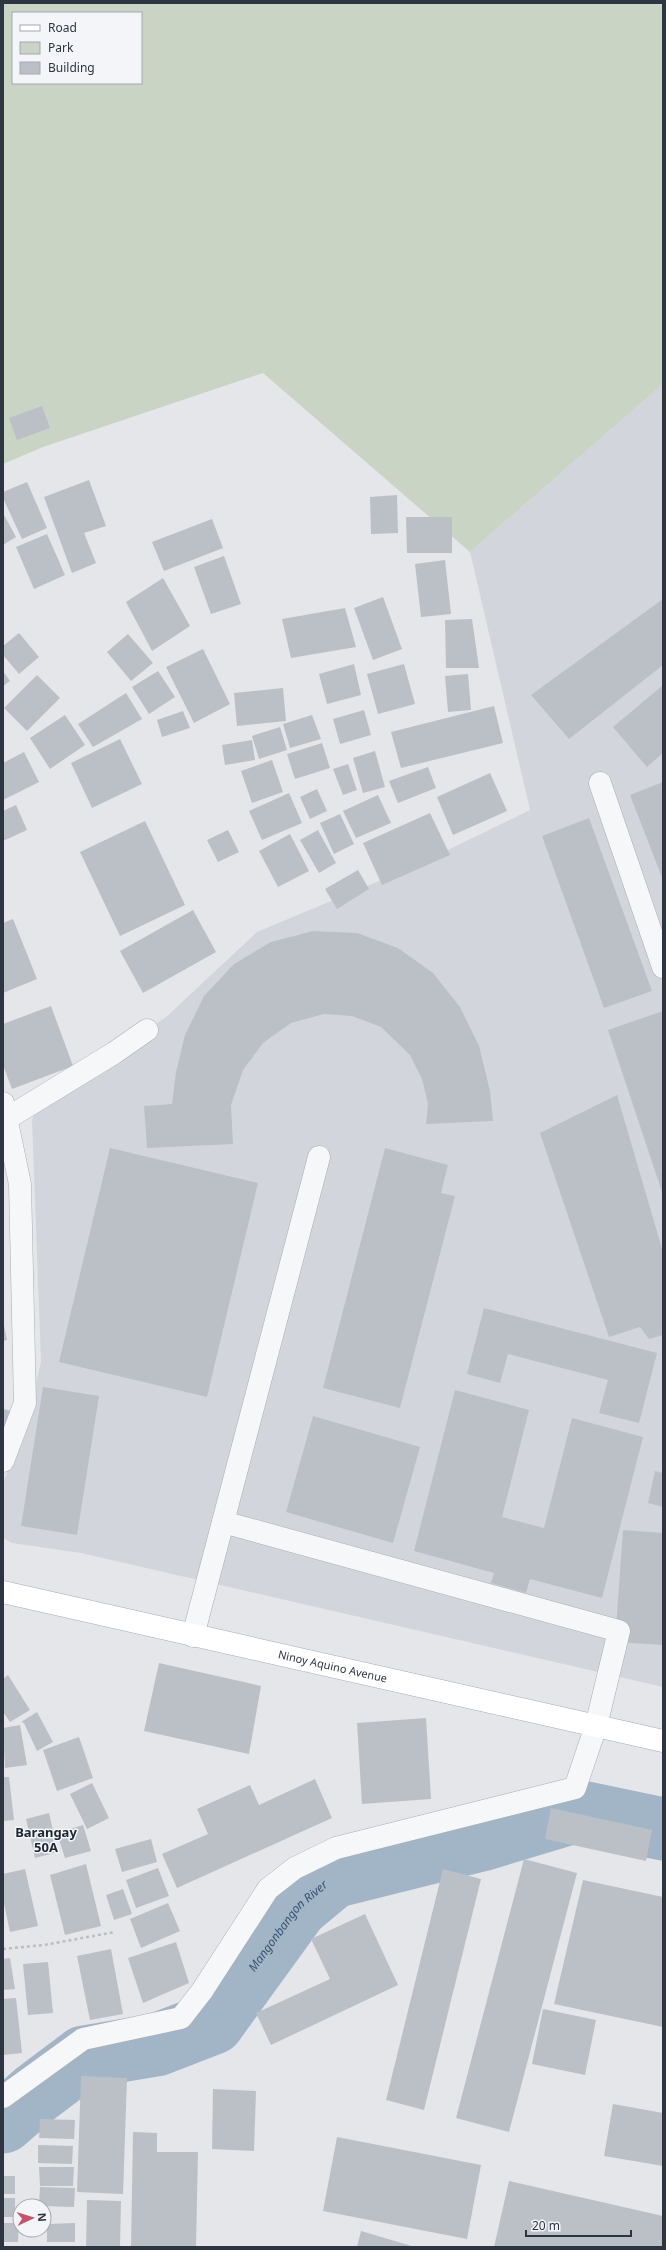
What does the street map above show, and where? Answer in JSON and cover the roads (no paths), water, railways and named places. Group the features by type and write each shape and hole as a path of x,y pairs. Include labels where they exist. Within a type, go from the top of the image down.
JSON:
{"main road":[{"name":"Ninoy Aquino Avenue","path":"3,1592 663,1741"}],"lane":[{"path":"600,783 656,919 663,967"},
{"path":"3,1461 25,1403 20,1184 5,1111 102,1062 147,1030"},
{"path":"193,1636 319,1157"},
{"path":"3,2097 83,2039 181,2018 202,1991 268,1889 295,1868 336,1848 575,1788 596,1726 619,1631 223,1522"}],"waterway":[{"name":"Mangonbangon River","path":"3,2122 35,2094 84,2057 156,2045 213,2023 297,1907 333,1877 481,1840 577,1811 663,1829"}],"district":[{"name":"Barangay 50A","path":"46,1840"}]}
